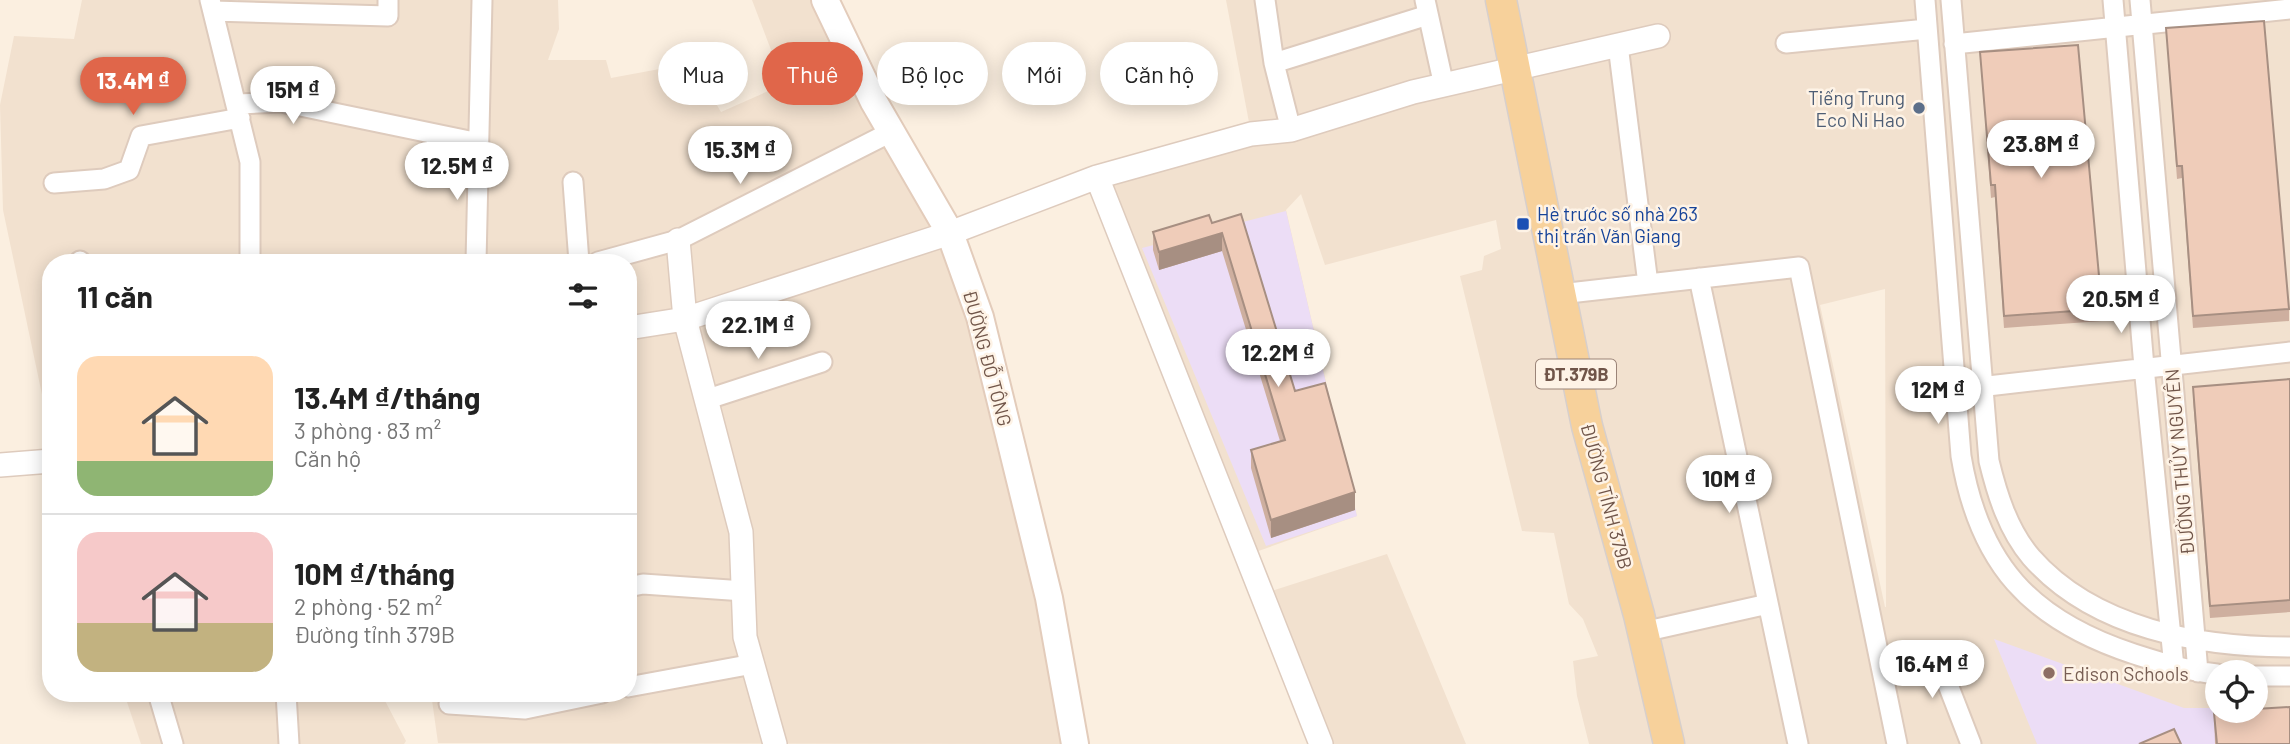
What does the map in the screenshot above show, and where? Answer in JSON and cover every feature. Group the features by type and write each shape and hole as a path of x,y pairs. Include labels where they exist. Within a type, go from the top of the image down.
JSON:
{"main road":[{"name":"ĐƯỜNG ĐỖ TÔNG","path":"825,0 891,132 950,233 979,317 1049,598 1075,744"},
{"name":"ĐƯỜNG TỈNH 379B","path":"1501,0 1587,426 1643,632 1669,744"}],"street":[{"path":"250,254 250,162 211,6 388,16 388,0"},
{"path":"476,254 482,0"},
{"path":"1265,0 1274,63 1291,130"},
{"path":"1925,0 1955,390 1968,497 1983,536 2020,589 2046,612 2112,646 2174,667 2205,672"},
{"path":"1951,0 1982,387 1989,461 1997,495 2030,556 2053,578 2120,619 2195,641 2290,647"},
{"name":"ĐƯỜNG THỦY NGUYÊN","path":"2113,0 2144,367 2174,667"},
{"name":"ĐƯỜNG THỦY NGUYÊN","path":"2140,0 2195,641 2205,666"},
{"path":"1274,63 1427,7 1444,86"},
{"path":"1954,44 2290,9"},
{"path":"1786,43 1927,29"},
{"path":"637,327 685,319 950,233 1097,177 1251,134 1291,130 1413,92 1658,36"},
{"path":"1618,45 1648,284"},
{"path":"54,183 104,179 129,170 141,136 281,102 479,143"},
{"path":"627,254 678,240 891,132"},
{"path":"1097,177 1321,744"},
{"path":"573,182 578,254"},
{"path":"678,240 685,319 741,532 745,638 775,744"},
{"path":"1560,294 1799,267 1898,744"},
{"path":"1699,278 1798,744"},
{"path":"1955,390 2290,352"},
{"path":"708,399 822,362"},
{"path":"0,465 42,462"},
{"path":"637,585 744,591"},
{"path":"1643,632 1768,604"},
{"path":"637,685 753,664"},
{"path":"1883,672 1941,673 1971,744"},
{"path":"2268,676 2290,676"},
{"path":"161,702 173,744"},
{"path":"287,702 289,744"},
{"path":"449,704 525,709 559,702"}],"shaded area":[{"path":"82,0 210,0 237,11 238,0 558,0 559,29 548,60 606,60 611,78 658,69 658,105 717,105 721,112 737,105 748,105 748,100 762,94 762,105 863,105 863,71 877,97 877,105 881,105 950,233 1075,744 438,743 432,702 637,702 637,254 42,254 42,394 3,210 0,105 14,36 74,39"},
{"path":"752,0 825,0 848,42 768,42"},
{"path":"1226,0 2290,0 2290,744 1589,744 1577,696 1573,661 1598,656 1583,619 1569,604 1554,533 1522,531 1460,276 1482,270 1484,256 1501,249 1496,220 1325,265 1301,194 1286,210 1357,516 1247,555 1097,177 1251,133","holes":["1885,289 1886,607 1820,305"]},
{"path":"1286,211 1357,516 1266,546 1142,248"},
{"path":"1387,554 1466,744 1321,744 1262,594"},
{"name":"Edison Schools","path":"1994,639 2184,708 2205,708 2205,723 2268,723 2268,709 2290,708 2290,744 2037,744"},
{"path":"127,702 386,702 406,741 404,744 141,744"}],"building":[{"path":"2264,21 2289,309 2193,316 2182,166 2177,166 2166,28"},
{"path":"2078,45 2102,309 2004,316 1995,185 1991,185 1980,52"},
{"path":"1241,214 1295,391 1325,383 1355,492 1271,520 1251,450 1285,440 1222,233 1159,252 1153,232 1209,215 1212,223"},
{"path":"2290,379 2290,600 2210,606 2193,387"},
{"path":"2290,707 2290,744 2217,744 2215,723 2268,723 2268,708"},
{"path":"2174,729 2181,744 2139,744"}],"place":[{"name":"Tiếng Trung Eco Ni Hao","path":"1919,108"},
{"name":"Hè trước số nhà 263 thị trấn Văn Giang","path":"1523,224"},
{"name":"Edison Schools","path":"2049,673"}]}
